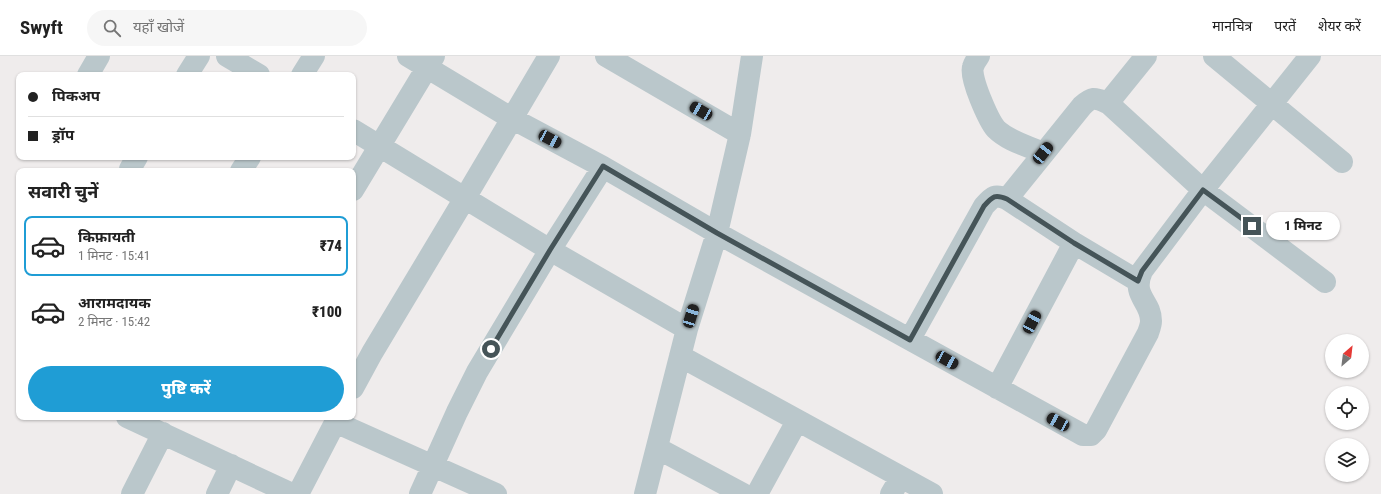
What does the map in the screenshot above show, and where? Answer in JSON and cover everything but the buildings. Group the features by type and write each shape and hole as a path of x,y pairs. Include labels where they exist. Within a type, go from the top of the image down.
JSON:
{"street":[{"path":"90,72 99,56"},
{"path":"189,72 198,56"},
{"path":"227,56 254,72"},
{"path":"304,72 314,56"},
{"path":"408,56 431,62 511,118 603,166 717,233 1083,435 1091,435 1096,430 1148,333 1152,322 1150,313 1140,292 1138,281 1142,271 1203,190 1310,56"},
{"path":"356,383 549,56"},
{"path":"606,56 740,134"},
{"path":"645,494 687,330 717,233 740,134 752,56"},
{"path":"979,56 973,67 972,77 977,92 996,128 1010,138 1043,153"},
{"path":"1108,104 1146,56"},
{"path":"1214,56 1342,162"},
{"path":"356,185 431,62"},
{"path":"1007,199 1082,106 1089,99 1097,98 1108,104 1203,190 1325,282"},
{"path":"356,132 550,250 687,330"},
{"path":"420,494 477,372 550,250 603,166"},
{"path":"910,340 984,206 991,198 999,196 1007,199 1074,243 1138,281"},
{"path":"997,388 1074,243"},
{"path":"680,356 798,421 896,485 932,494"},
{"path":"134,420 292,494"},
{"path":"298,494 335,420"},
{"path":"338,420 432,466 496,494"},
{"path":"757,494 798,421"},
{"path":"132,494 163,434"},
{"path":"656,448 743,494"},
{"path":"217,494 230,465"}],"route":[{"path":"491,349 550,250 603,166 717,233 910,340 984,206 991,198 999,196 1007,199 1074,243 1138,281 1142,271 1203,190 1252,226"}]}
